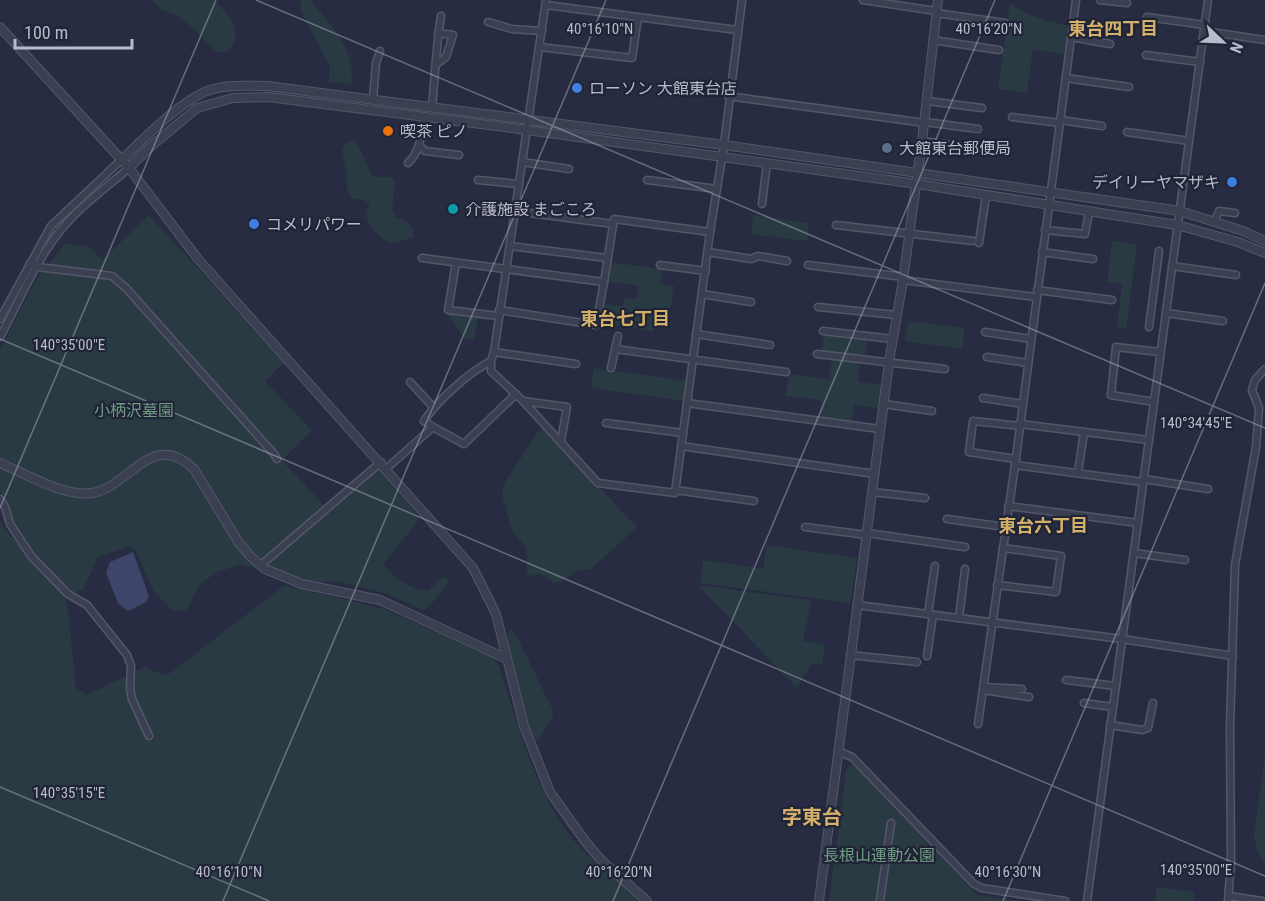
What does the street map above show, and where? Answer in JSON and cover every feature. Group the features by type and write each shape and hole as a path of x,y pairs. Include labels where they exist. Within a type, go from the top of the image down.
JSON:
{"street":[{"path":"737,30 546,3 494,352 490,361 491,370 561,441 598,483 675,493 742,0"},
{"path":"863,0 1005,23"},
{"path":"819,901 889,362 904,279 917,184 938,0"},
{"path":"978,724 1016,462 1036,294 1076,0"},
{"path":"1100,0 1127,3"},
{"path":"1087,901 1208,0"},
{"path":"432,107 437,64 435,52 441,16"},
{"path":"540,47 632,58 638,17"},
{"path":"1147,17 1265,40"},
{"path":"488,22 505,27 542,31"},
{"path":"0,27 129,168 198,259 474,568 496,614 524,726 550,792 600,859 647,901"},
{"path":"437,64 446,57 453,35 438,33"},
{"path":"1071,37 1110,44"},
{"path":"933,40 999,50"},
{"path":"373,99 380,51"},
{"path":"1146,55 1200,62"},
{"path":"1065,78 1129,87"},
{"path":"0,319 51,226 121,160 195,96 236,85 267,86 373,99 1050,191 1180,211 1243,231 1265,241"},
{"path":"728,96 978,129"},
{"path":"0,337 38,267 60,232 72,218 197,108 233,98 268,98 527,130 917,184 1177,225 1238,242 1265,254"},
{"path":"927,100 982,108"},
{"path":"1012,117 1102,126"},
{"path":"408,163 414,157 419,145 424,118"},
{"path":"1128,132 1189,141"},
{"path":"922,141 979,148"},
{"path":"419,145 425,151 459,155"},
{"path":"522,162 569,170"},
{"path":"762,204 767,163"},
{"path":"478,180 519,184"},
{"path":"647,180 717,189"},
{"path":"836,225 976,242 986,195"},
{"path":"515,211 613,224"},
{"path":"1214,222 1219,211 1235,213"},
{"path":"1045,230 1085,234 1089,212"},
{"path":"456,262 448,310 499,313 596,325 614,219 710,232"},
{"path":"510,246 607,258"},
{"path":"708,252 752,259 758,256 787,261"},
{"path":"1042,252 1093,259"},
{"path":"1149,327 1159,252"},
{"path":"422,258 604,282"},
{"path":"30,263 38,267 112,276 126,288 277,459"},
{"path":"660,265 705,271"},
{"path":"808,265 904,279 1112,300"},
{"path":"1172,266 1236,275"},
{"path":"1154,292 1168,293"},
{"path":"702,294 751,302"},
{"path":"818,307 897,315"},
{"path":"1166,313 1223,321"},
{"path":"823,331 893,339"},
{"path":"985,332 1031,339"},
{"path":"696,334 770,345"},
{"path":"611,368 618,336"},
{"path":"1154,402 1111,395 1116,346 1160,352"},
{"path":"615,349 786,372"},
{"path":"494,352 576,364"},
{"path":"817,354 945,369"},
{"path":"987,357 1028,363"},
{"path":"490,361 479,367 434,408 424,421 464,444 516,394"},
{"path":"1262,901 1228,898 1232,820 1230,727 1235,565 1257,447 1260,408 1252,390 1255,380 1265,369"},
{"path":"410,382 434,408"},
{"path":"983,398 1023,404"},
{"path":"523,401 567,407 561,441"},
{"path":"687,403 880,429"},
{"path":"884,404 932,411"},
{"path":"1149,440 973,420 969,453 1078,473 1208,489"},
{"path":"606,423 683,433"},
{"path":"386,470 433,427"},
{"path":"1078,473 1084,432"},
{"path":"681,446 875,474"},
{"path":"0,464 67,491 87,493 107,488 147,459 160,455 174,456 186,461 194,469 239,543 251,558 261,565 282,577 302,584 380,600 507,659"},
{"path":"261,565 381,462"},
{"path":"675,490 754,501"},
{"path":"873,492 925,498"},
{"path":"0,499 10,524 31,556 68,594 87,605 128,655 131,666 132,699 149,736"},
{"path":"1008,506 1138,523"},
{"path":"947,519 1005,527"},
{"path":"805,527 966,546"},
{"path":"997,585 1056,592 1061,556 1003,548"},
{"path":"1134,553 1185,560"},
{"path":"927,656 934,566"},
{"path":"960,618 965,569"},
{"path":"857,605 1122,639 1233,656"},
{"path":"850,655 917,662"},
{"path":"1066,680 1116,686"},
{"path":"983,688 1022,689"},
{"path":"983,688 1029,697"},
{"path":"1084,703 1113,707"},
{"path":"1110,725 1142,730 1148,728 1153,703"},
{"path":"838,751 852,757 974,884 982,888 1065,901"},
{"path":"880,901 891,823"}],"green space":[{"path":"151,0 214,0 226,12 234,25 236,31 232,45 226,53 217,52 192,27 170,12 163,11"},
{"path":"300,0 310,0 340,38 350,60 351,84 329,82 330,67 301,10"},
{"path":"1010,2 1028,14 1067,25 1064,54 1033,50 1027,93 998,89"},
{"path":"353,140 358,145 372,175 391,177 395,182 392,210 396,218 407,222 413,229 413,237 395,242 385,240 374,230 366,216 370,204 362,199 352,199 347,190 342,151 345,144"},
{"name":"小柄沢墓園","path":"149,215 284,363 265,381 312,431 282,460 329,511 378,469 416,513 418,521 383,565 403,582 421,590 428,591 442,577 447,578 448,583 429,607 423,610 385,593 336,581 317,582 240,565 217,572 200,584 186,611 172,610 154,592 135,550 128,547 98,557 83,590 73,592 9,529 8,507 0,491 0,350 37,278 65,244 88,246 102,260"},
{"path":"753,215 809,223 807,241 751,234"},
{"path":"1112,241 1137,244 1126,329 1117,327 1122,284 1107,282"},
{"path":"609,262 662,269 660,284 674,286 670,310 657,309 654,331 601,324 603,304 623,306 625,298 637,299 638,286 606,281"},
{"path":"446,313 478,318 474,339 466,340"},
{"path":"908,321 965,328 962,349 905,341"},
{"path":"824,334 867,340 865,358 822,353"},
{"path":"832,359 860,363 858,382 882,385 879,408 854,405 852,424 819,419 821,400 786,396 789,374 829,379"},
{"path":"594,368 688,381 685,401 591,388"},
{"path":"543,429 637,527 591,569 579,570 561,582 554,583 541,574 529,576 527,552 512,530 502,495 505,482 538,432"},
{"path":"0,520 3,527 30,558 64,593 76,688 87,695 144,667 166,676 285,585 384,609 490,656 498,664 526,749 553,810 582,849 641,901 0,901"},
{"path":"766,545 857,558 850,603 700,583 703,560 763,569"},
{"path":"698,585 811,600 803,641 825,644 822,665 811,664 797,688"},
{"path":"511,629 552,708 553,717 538,740 530,734 509,645 507,632"},
{"path":"1265,755 1265,863 1258,853 1254,836"},
{"name":"長根山運動公園","path":"850,765 855,766 977,895 1022,901 829,901 846,771"},
{"path":"1157,887 1194,892 1193,901 1155,901"}],"water":[{"path":"133,552 149,596 146,602 128,611 118,603 106,573 110,562"}],"place":[{"name":"ローソン 大館東台店","path":"577,88"},
{"name":"喫茶 ピノ","path":"388,131"},
{"name":"大館東台郵便局","path":"887,148"},
{"name":"デイリーヤマザキ","path":"1232,182"},
{"name":"介護施設 まごころ","path":"453,209"},
{"name":"コメリパワー","path":"254,224"}],"district":[{"name":"東台四丁目","path":"1113,29"},
{"name":"東台七丁目","path":"625,319"},
{"name":"東台六丁目","path":"1043,526"},
{"name":"字東台","path":"812,817"}]}
